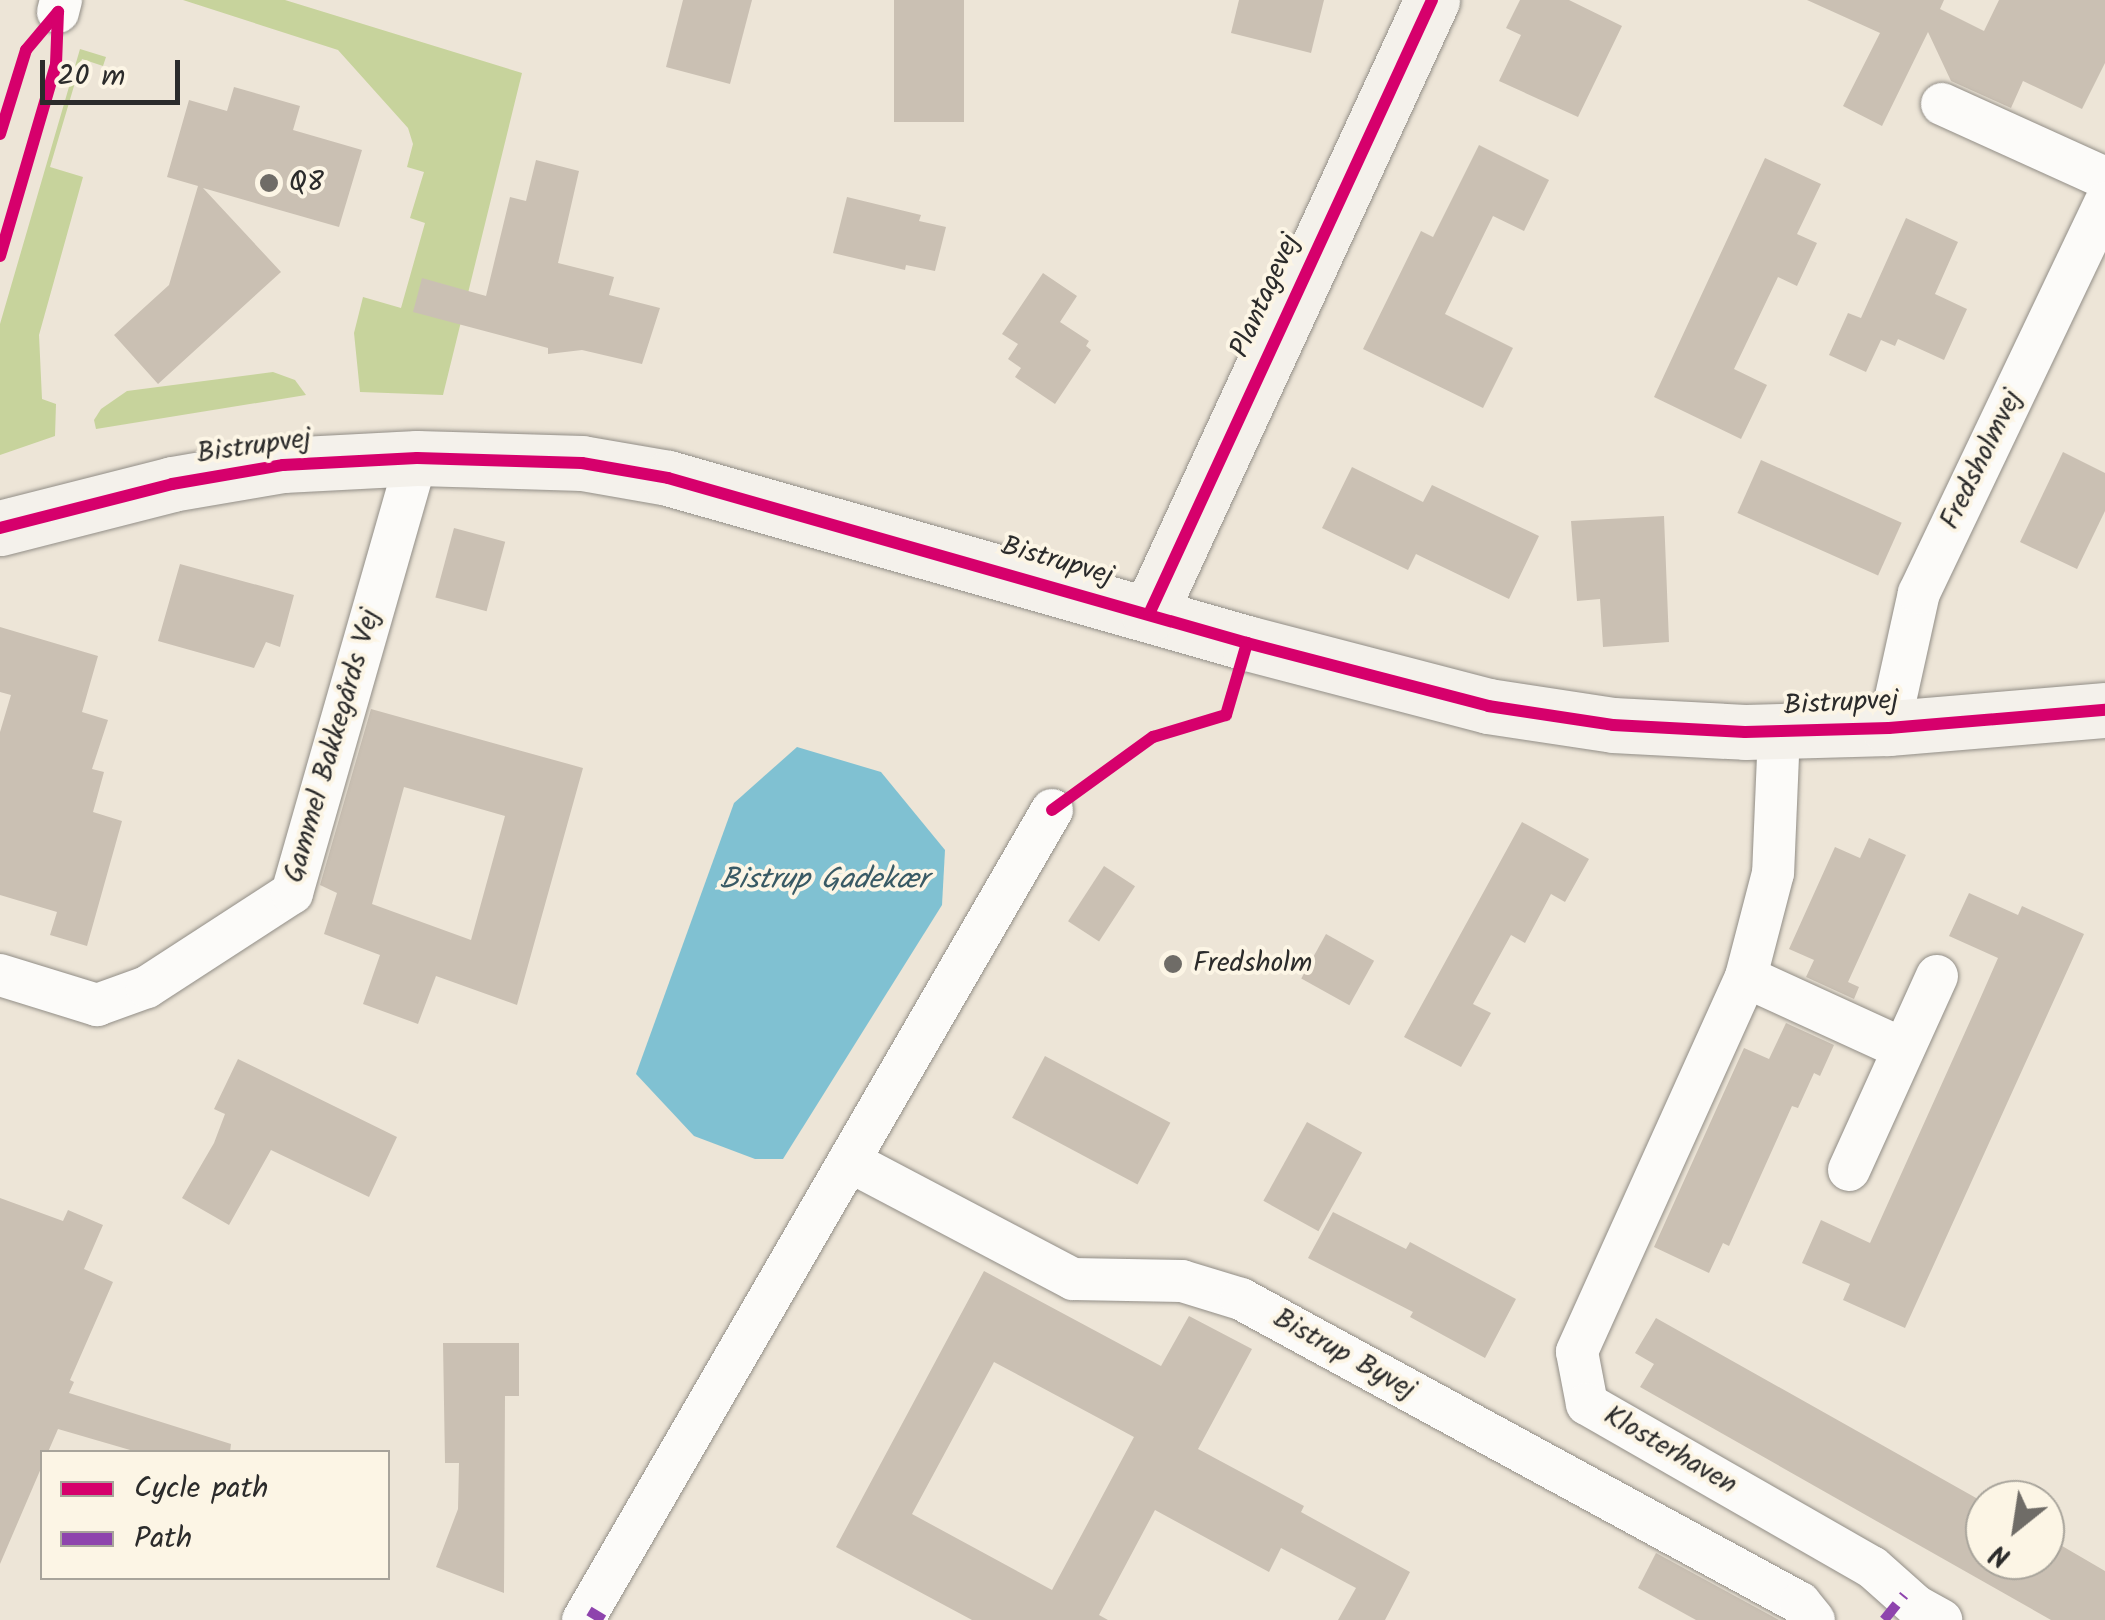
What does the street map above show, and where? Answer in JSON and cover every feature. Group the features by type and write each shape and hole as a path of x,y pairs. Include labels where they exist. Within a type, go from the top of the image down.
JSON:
{"main road":[{"name":"Plantagevej","path":"1150,614 1432,0"},
{"name":"Bistrupvej","path":"0,528 172,484 283,465 417,458 582,462 668,478 1488,706 1613,724 1779,732 1889,728 2105,710"}],"street":[{"path":"1942,104 2105,178"},
{"name":"Fredsholmvej","path":"1889,728 1919,592 2105,203"},
{"name":"Gammel Bakkegårds Vej","path":"0,975 97,1005 147,987 292,892 417,458"},
{"name":"Klosterhaven","path":"1779,732 1773,873 1746,977 1577,1352 1587,1404 1872,1567 1916,1606 1941,1620"},
{"path":"582,1620 1052,810"},
{"path":"1848,1170 1937,976"},
{"path":"1746,977 1904,1049"},
{"name":"Bistrup Byvej","path":"849,1161 1073,1279 1182,1281 1241,1299 1800,1602 1814,1620"}],"green space":[{"path":"183,0 285,0 522,73 443,395 360,392 354,333 363,297 401,308 425,223 410,218 424,172 407,167 413,144 408,128 338,50"},
{"path":"80,49 106,57 103,66 82,59 50,167 83,177 39,335 42,399 56,404 55,436 0,455 0,324"},
{"path":"273,372 295,380 306,395 96,429 94,420 101,409 127,391"}],"water":[{"name":"Bistrup Gadekær","path":"797,747 881,772 945,850 942,905 783,1159 755,1159 694,1136 636,1074 734,803"}],"building":[{"path":"683,0 752,0 730,84 666,67"},
{"path":"894,0 964,0 964,122 894,122"},
{"path":"1239,0 1324,0 1311,53 1231,33"},
{"path":"1520,0 1569,0 1622,26 1578,117 1499,81 1521,35 1506,28"},
{"path":"1807,0 1944,0 1940,9 1984,31 1999,0 2105,0 2105,63 2082,109 2023,81 2011,108 1951,81 1928,32 1882,126 1843,106 1880,33"},
{"path":"234,87 300,106 293,130 362,150 339,227 203,188 281,272 158,384 114,335 169,285 198,186 167,177 189,100 227,111"},
{"path":"1479,145 1549,180 1524,231 1493,216 1445,314 1513,348 1483,408 1363,349 1421,231 1433,237"},
{"path":"1765,158 1821,184 1797,234 1817,243 1797,286 1778,277 1734,369 1767,385 1741,439 1654,397"},
{"path":"536,160 579,171 558,263 614,277 609,295 660,308 642,364 582,350 548,354 548,348 413,312 422,278 486,296 510,197 526,201"},
{"path":"847,197 921,215 919,221 946,227 935,271 906,265 905,270 833,253"},
{"path":"1906,218 1958,242 1935,294 1967,309 1944,360 1898,339 1895,346 1881,340 1866,372 1829,355 1848,313 1861,318"},
{"path":"1043,273 1077,296 1060,322 1089,341 1086,346 1091,350 1055,404 1015,377 1021,368 1008,359 1018,344 1002,334"},
{"path":"2063,452 2105,473 2105,511 2077,569 2020,542"},
{"path":"1761,460 1902,523 1878,576 1737,513"},
{"path":"1352,467 1423,502 1432,485 1539,536 1509,599 1416,554 1408,570 1322,528"},
{"path":"1664,516 1669,642 1603,647 1600,599 1577,601 1571,521"},
{"path":"454,528 505,542 487,611 435,598"},
{"path":"180,564 294,595 280,647 266,642 254,668 158,641"},
{"path":"0,627 98,656 82,712 108,720 92,769 104,772 93,812 122,821 87,946 50,935 57,912 0,895 0,732 11,695 0,692"},
{"path":"371,709 583,768 517,1005 436,976 418,1024 363,1004 380,955 324,934 337,893 320,885","holes":["404,787 505,816 471,940 372,904"]},
{"path":"1522,822 1589,859 1565,902 1551,894 1525,943 1511,935 1473,1004 1491,1013 1461,1067 1404,1037"},
{"path":"1869,838 1906,855 1848,982 1859,987 1854,999 1806,977 1814,960 1789,949 1835,847 1860,858"},
{"path":"1104,866 1135,886 1099,942 1068,921"},
{"path":"1969,893 2018,915 2022,906 2084,934 1905,1328 1843,1300 1850,1284 1802,1263 1821,1220 1870,1243 1998,958 1949,936"},
{"path":"1326,934 1374,961 1349,1005 1301,979"},
{"path":"1786,1023 1834,1045 1820,1076 1814,1073 1798,1108 1792,1106 1729,1246 1723,1243 1709,1273 1654,1247 1744,1048 1769,1059"},
{"path":"1045,1056 1170,1123 1138,1184 1012,1118"},
{"path":"238,1059 397,1137 369,1197 271,1150 229,1225 182,1198 214,1143 225,1114 214,1109"},
{"path":"1307,1122 1362,1153 1318,1231 1263,1201"},
{"path":"0,1198 63,1221 68,1210 103,1225 84,1269 113,1282 70,1380 74,1382 69,1393 231,1444 230,1450 130,1450 58,1429 49,1450 40,1450 40,1471 0,1564"},
{"path":"1333,1212 1406,1249 1410,1242 1516,1299 1485,1358 1410,1317 1413,1312 1308,1258"},
{"path":"984,1271 1161,1366 1189,1316 1252,1349 1198,1449 1304,1506 1301,1512 1410,1572 1385,1620 1338,1620 1356,1588 1281,1548 1269,1572 1155,1510 1099,1615 1108,1620 972,1620 836,1547","holes":["994,1362 1134,1437 1052,1590 912,1514"]},
{"path":"1656,1318 1965,1492 1965,1571 1640,1387 1654,1364 1635,1353"},
{"path":"443,1343 519,1343 519,1396 505,1396 504,1593 436,1567 458,1509 459,1463 445,1463"},
{"path":"2065,1548 2105,1571 2105,1620 2051,1620 1980,1580 2065,1580"},
{"path":"1656,1553 1779,1620 1696,1620 1638,1588"}],"marked path":[{"path":"1884,1620 1904,1595"},
{"path":"589,1611 604,1620"}],"cycle path":[{"path":"1149,614 1432,0"},
{"path":"0,134 26,50 58,12"},
{"path":"0,256 56,64 58,12"},
{"path":"0,528 172,484 283,465 417,458 582,463 668,478 1247,643 1488,706 1613,725 1745,732 1889,728 2105,710"},
{"path":"1052,810 1153,737 1226,715 1247,643"}],"place":[{"name":"Q8","path":"269,183"},
{"name":"Fredsholm","path":"1173,964"}]}
